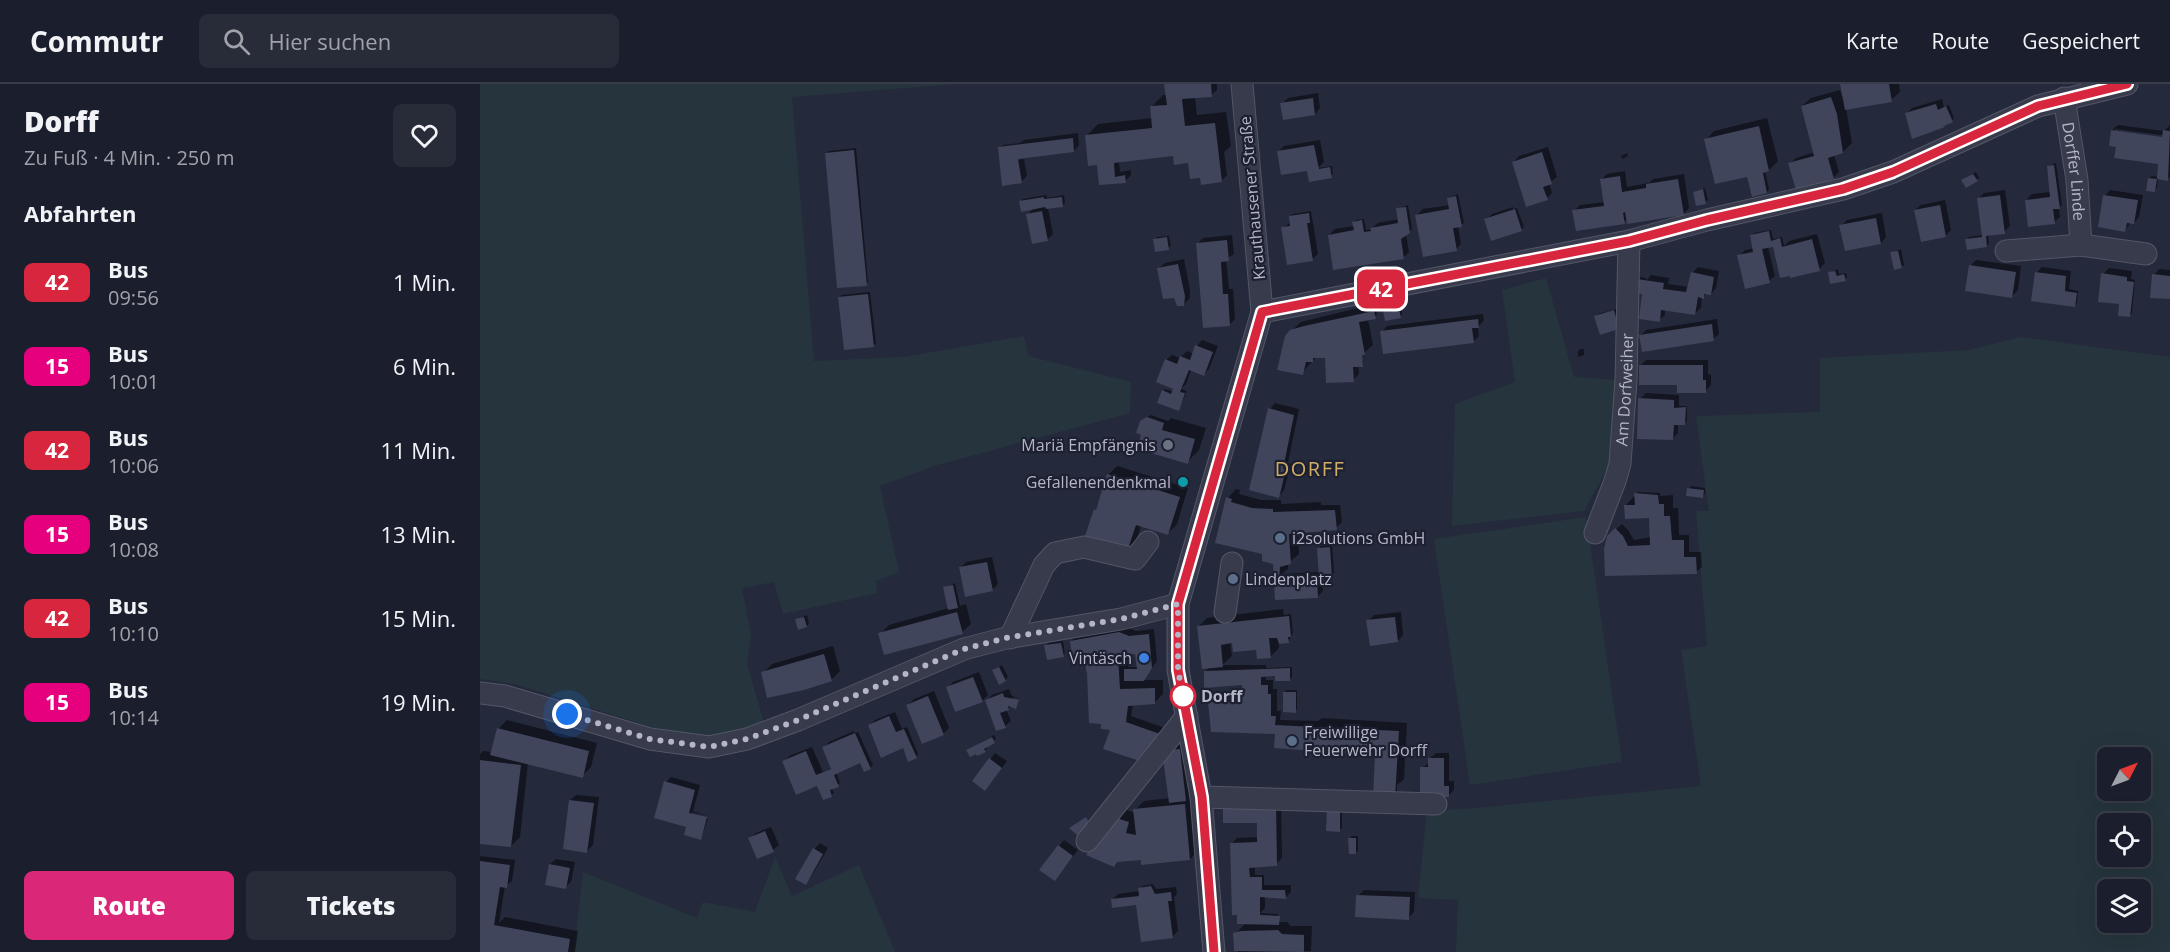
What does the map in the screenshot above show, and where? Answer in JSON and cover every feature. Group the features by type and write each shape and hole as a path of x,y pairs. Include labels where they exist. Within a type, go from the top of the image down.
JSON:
{"street":[{"name":"Krauthausener Straße","path":"1242,84 1262,312"},
{"path":"1214,952 1202,797 1178,670 1178,604 1262,312 1629,241 1707,220 1843,189 1893,172 2020,114 2064,98 2127,84"},
{"name":"Dorffer Linde","path":"2064,98 2077,180 2081,245"},
{"name":"Am Dorfweiher","path":"1595,533 1620,464 1626,380 1629,241"},
{"name":"Dorffer Linde","path":"2006,251 2081,245 2146,254"},
{"path":"1010,638 1044,565 1055,553 1084,547 1135,559 1148,542"},
{"path":"1225,612 1232,563"},
{"path":"480,693 504,696 650,739 709,747 747,739 798,720 964,649 1010,638 1121,619 1178,604"},
{"path":"1087,841 1187,716"},
{"path":"1202,797 1436,804"}],"shaded area":[{"path":"480,84 956,84 792,97 814,361 904,357 1024,336 1028,356 1131,382 1130,413 934,466 880,486 899,572 876,581 877,593 783,614 774,582 742,588 751,635 747,664 764,723 744,730 705,737 651,727 515,684 480,679"},
{"path":"1546,278 1574,377 1620,380 1614,456 1584,511 1452,526 1455,404 1515,382 1502,290"},
{"path":"2020,337 2170,357 2170,952 1456,952 1458,900 1418,898 1427,810 1465,809 1701,786 1681,650 1707,646 1696,511 1709,511 1696,416 1820,412 1820,358 1969,350"},
{"path":"1586,517 1622,762 1470,785 1434,539"},
{"path":"775,857 792,896 859,865 895,952 574,952 583,872 697,918 703,902 755,912"}],"building":[{"path":"1164,84 1211,84 1212,97 1182,99 1185,126 1215,123 1222,182 1201,185 1200,178 1190,179 1188,163 1174,165 1173,156 1114,163 1115,177 1125,175 1126,183 1099,185 1097,165 1088,166 1085,135 1152,128 1150,106 1167,105"},
{"path":"1840,84 1889,84 1892,102 1845,110"},
{"path":"1831,97 1837,114 1843,153 1828,158 1834,179 1796,190 1788,163 1814,156 1801,106"},
{"path":"1313,98 1315,115 1283,120 1280,103"},
{"path":"1936,104 1938,110 1946,106 1953,122 1912,139 1905,113"},
{"path":"1759,126 1769,171 1763,173 1767,193 1752,197 1747,177 1715,184 1704,139"},
{"path":"2111,130 2162,137 2163,130 2170,131 2168,181 2157,179 2158,164 2114,158 2116,147 2109,146"},
{"path":"1073,138 1074,152 1018,159 1022,183 1002,186 998,147"},
{"path":"1314,145 1319,169 1330,167 1332,178 1309,182 1307,171 1281,175 1277,151"},
{"path":"854,150 867,286 837,288 825,153"},
{"path":"1542,152 1552,184 1543,187 1548,200 1526,207 1512,162"},
{"path":"2054,165 2060,209 2053,209 2055,224 2028,227 2025,200 2050,197 2047,166"},
{"path":"1973,174 1978,181 1966,188 1961,180"},
{"path":"1620,176 1622,192 1646,188 1646,184 1678,179 1684,215 1627,224 1625,212 1623,213 1625,224 1576,231 1572,210 1604,206 1600,179"},
{"path":"2148,178 2157,179 2155,192 2146,191"},
{"path":"1703,189 1706,204 1696,206 1693,192"},
{"path":"2000,195 2005,234 1986,236 1987,247 1967,250 1965,239 1982,237 1977,198"},
{"path":"2103,195 2138,200 2134,224 2127,223 2125,232 2098,227"},
{"path":"1456,196 1462,227 1453,228 1457,251 1423,257 1415,215 1449,209 1447,198"},
{"path":"1044,197 1044,199 1062,197 1063,207 1046,209 1045,207 1021,212 1019,201"},
{"path":"1940,205 1946,237 1921,242 1914,210"},
{"path":"1406,207 1410,233 1401,239 1404,259 1333,270 1328,235 1354,230 1352,222 1362,220 1364,232 1371,231 1370,228 1398,223 1396,208"},
{"path":"1515,209 1522,231 1491,241 1484,219"},
{"path":"1042,211 1048,241 1032,244 1026,214"},
{"path":"1309,213 1310,223 1307,223 1313,261 1287,265 1281,227 1290,226 1289,216"},
{"path":"1876,218 1881,244 1845,251 1839,225"},
{"path":"1769,231 1771,241 1780,238 1782,247 1812,239 1820,271 1780,278 1773,247 1762,249 1770,283 1745,289 1737,255 1753,252 1750,235"},
{"path":"1167,237 1169,250 1155,252 1153,239"},
{"path":"1227,240 1229,261 1221,262 1223,294 1228,294 1230,326 1203,328 1196,243"},
{"path":"1898,251 1902,268 1894,270 1890,252"},
{"path":"1178,264 1185,296 1184,306 1177,306 1174,298 1163,299 1157,268"},
{"path":"1969,265 2016,272 2012,298 1965,291"},
{"path":"1835,271 1837,276 1844,274 1846,281 1830,284 1828,272"},
{"path":"1691,272 1714,277 1711,295 1704,294 1704,299 1698,297 1695,315 1661,310 1660,322 1639,319 1642,294 1635,293 1637,279 1664,283 1663,289 1686,292"},
{"path":"2035,272 2066,276 2065,291 2077,293 2075,307 2031,301"},
{"path":"2101,273 2127,277 2127,281 2134,282 2130,317 2118,316 2119,304 2098,302"},
{"path":"2152,274 2170,276 2170,299 2150,298"},
{"path":"868,294 874,347 844,350 838,297"},
{"path":"1398,303 1401,318 1385,321 1382,306"},
{"path":"1614,310 1619,329 1600,335 1594,316"},
{"path":"1374,311 1376,319 1359,322 1365,355 1362,355 1363,367 1353,367 1354,382 1326,383 1325,358 1313,358 1313,362 1306,362 1303,375 1277,370 1285,336 1290,330"},
{"path":"1478,319 1479,328 1472,328 1474,343 1383,354 1380,331"},
{"path":"1712,324 1714,341 1642,352 1639,335"},
{"path":"1195,345 1213,352 1204,376 1189,370 1180,392 1185,393 1179,411 1157,403 1162,390 1171,394 1173,389 1156,382 1165,359 1177,364 1180,356 1190,360"},
{"path":"1639,365 1703,365 1706,393 1677,393 1677,385 1639,385"},
{"path":"1638,398 1674,400 1674,408 1686,407 1685,425 1674,425 1673,440 1637,439"},
{"path":"1268,408 1294,415 1279,498 1249,490"},
{"name":"Mariä Empfängnis","path":"1147,417 1164,423 1162,430 1195,439 1188,464 1151,453 1152,451 1146,449 1139,441 1141,435 1136,433 1140,421"},
{"path":"1107,474 1180,497 1168,535 1136,525 1128,549 1085,536"},
{"path":"1687,488 1704,490 1703,498 1686,496"},
{"path":"1634,493 1658,495 1659,504 1664,504 1664,516 1670,516 1672,540 1684,540 1684,557 1696,557 1697,574 1605,576 1604,549 1607,536 1615,528 1623,536 1628,546 1650,545 1649,518 1625,519 1624,505 1635,505"},
{"path":"1226,497 1232,499 1231,502 1252,508 1273,509 1273,512 1335,510 1337,530 1289,534 1291,564 1280,567 1279,579 1317,577 1318,598 1275,600 1273,564 1262,561 1262,554 1215,543"},
{"path":"1330,547 1332,577 1319,578 1317,548"},
{"path":"987,562 993,591 965,597 959,567"},
{"path":"953,585 958,608 948,610 943,587"},
{"path":"957,612 963,634 884,655 878,633"},
{"path":"1289,616 1291,637 1288,637 1289,643 1279,644 1277,638 1269,638 1271,658 1257,659 1256,650 1233,652 1232,643 1221,645 1223,667 1202,669 1197,626"},
{"path":"804,617 807,627 798,630 795,619"},
{"path":"1395,617 1398,642 1370,646 1366,620"},
{"path":"1119,632 1129,636 1149,634 1152,668 1144,681 1124,681 1124,669 1137,669 1135,654 1118,656 1120,689 1155,688 1155,704 1128,706 1126,722 1160,734 1140,761 1103,749 1110,730 1101,729 1101,724 1089,723 1087,673 1084,661 1073,663 1070,641"},
{"path":"1061,643 1064,657 1047,660 1044,645"},
{"path":"824,654 832,681 767,698 761,672"},
{"path":"999,667 1006,681 999,685 992,670"},
{"path":"1290,668 1290,681 1275,681 1275,676 1261,677 1261,685 1268,685 1268,694 1271,694 1271,716 1276,716 1275,725 1399,731 1395,798 1373,797 1375,755 1274,748 1275,734 1211,732 1208,702 1242,702 1242,685 1204,688 1204,671"},
{"path":"973,677 983,702 955,712 946,687"},
{"path":"1283,692 1296,692 1296,713 1283,712"},
{"path":"1003,693 1004,697 1019,700 1016,709 1008,706 1009,710 1000,713 1006,728 996,731 985,700"},
{"path":"928,696 944,735 922,744 906,705"},
{"path":"889,716 896,732 904,729 917,758 908,762 903,748 881,758 868,725"},
{"path":"497,728 589,751 583,778 490,755"},
{"path":"855,733 871,769 864,772 860,763 834,775 839,787 830,790 832,797 823,800 817,786 796,795 782,761 806,751 816,775 831,769 822,747"},
{"path":"992,737 995,743 984,749 986,752 970,757 966,750"},
{"path":"1180,749 1186,801 1169,803 1162,751"},
{"path":"989,758 1002,768 985,791 972,781"},
{"path":"1428,758 1444,758 1444,786 1449,786 1449,797 1420,798 1420,767 1428,767"},
{"path":"480,760 521,765 511,847 480,844"},
{"path":"664,781 695,790 689,813 707,817 701,840 684,835 686,827 654,818"},
{"path":"569,800 594,803 587,853 563,849"},
{"path":"1276,803 1277,866 1249,868 1250,877 1262,877 1262,890 1285,890 1286,899 1260,897 1260,915 1280,916 1279,925 1237,924 1237,915 1232,915 1230,843 1257,842 1257,823 1223,823 1223,805"},
{"path":"1185,804 1190,860 1141,865 1141,860 1117,862 1114,867 1086,855 1113,817 1129,822 1126,833 1136,835 1133,809"},
{"path":"1327,807 1340,807 1340,832 1326,831"},
{"path":"1086,817 1091,825 1077,835 1069,828"},
{"path":"765,831 774,852 757,859 748,838"},
{"path":"1348,838 1356,838 1356,854 1349,854"},
{"path":"1058,845 1073,856 1055,881 1039,870"},
{"path":"813,848 823,854 806,885 795,879"},
{"path":"480,861 510,865 507,888 500,887 494,925 570,939 568,952 480,952"},
{"path":"549,864 570,868 566,889 545,885"},
{"path":"1151,886 1155,894 1171,892 1172,901 1168,901 1173,938 1141,942 1136,905 1112,908 1111,899 1139,896 1138,888"},
{"path":"1356,895 1410,897 1409,920 1355,917"},
{"path":"1278,930 1282,934 1304,935 1304,952 1234,951 1233,933"}],"bus line":[{"name":"42","path":"1214,952 1202,797 1178,670 1178,604 1262,312 1629,241 1707,220 1843,189 1893,172 2038,106 2127,84"}],"place":[{"name":"Mariä Empfängnis","path":"1168,445"},
{"name":"Gefallenendenkmal","path":"1183,482"},
{"name":"i2solutions GmbH","path":"1280,538"},
{"name":"Lindenplatz","path":"1233,579"},
{"name":"Vintäsch","path":"1144,658"},
{"name":"Dorff","path":"1183,696"},
{"name":"Freiwillige Feuerwehr Dorff","path":"1292,741"}],"district":[{"name":"DORFF","path":"1310,468"}],"route":[{"path":"567,714 650,739 709,747 747,739 798,720 964,649 1006,638 1121,619 1178,604 1178,670 1183,696"}]}
